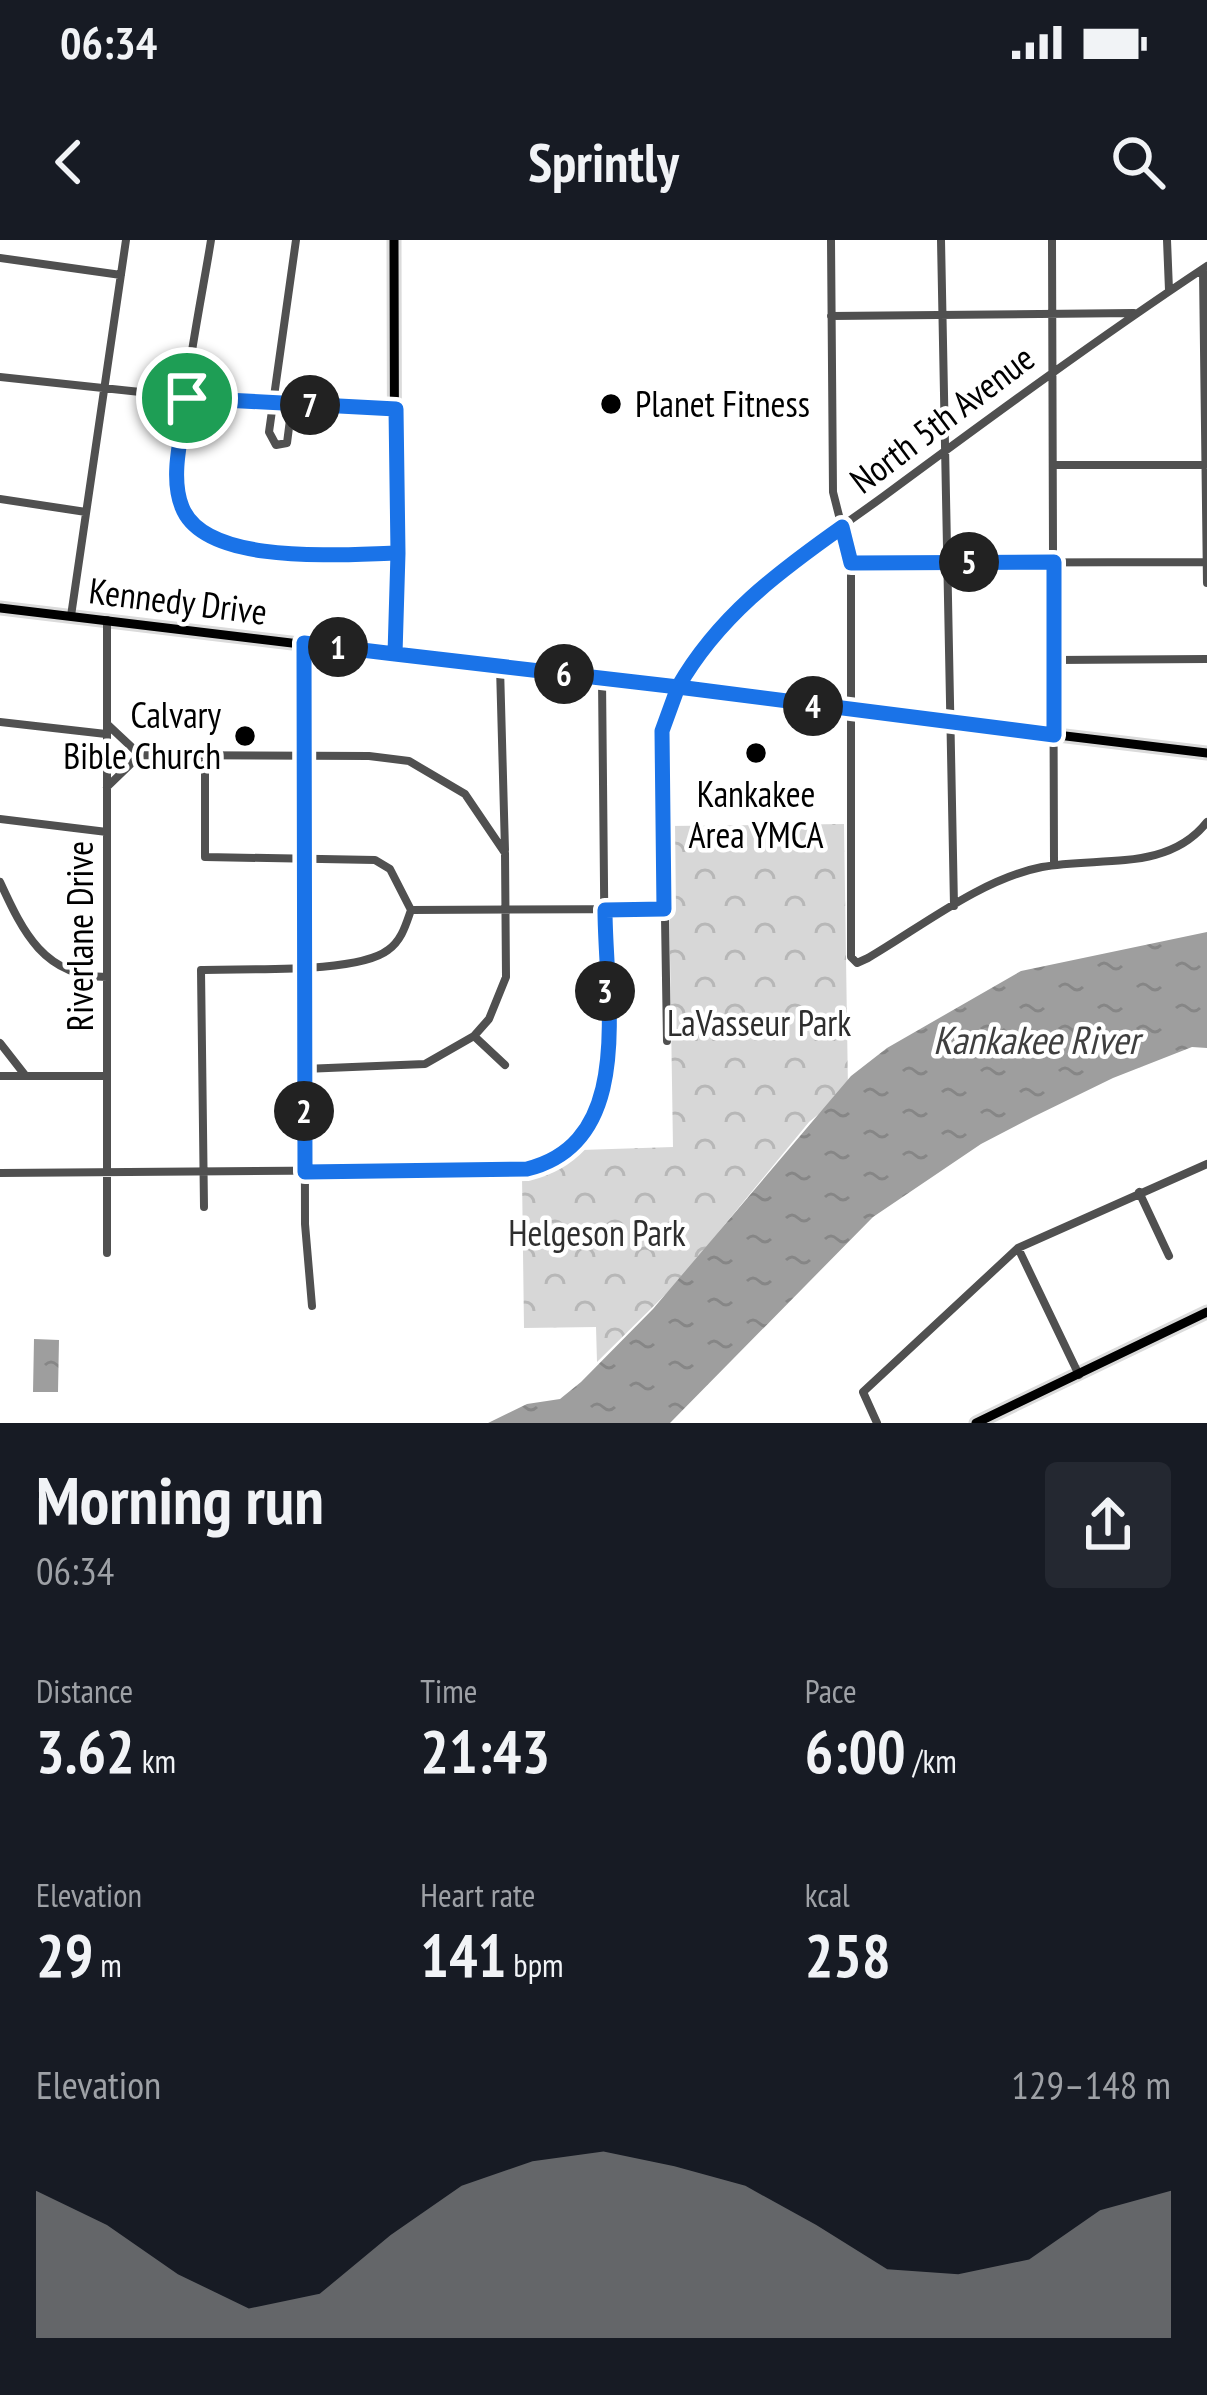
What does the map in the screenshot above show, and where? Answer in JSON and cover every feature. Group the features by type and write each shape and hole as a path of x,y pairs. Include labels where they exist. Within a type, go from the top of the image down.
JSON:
{"main road":[{"path":"394,240 395,654"},
{"name":"Kennedy Drive","path":"0,608 1207,752"},
{"path":"976,1423 1207,1312"}],"street":[{"path":"71,616 126,240"},
{"path":"211,240 178,484 188,520 220,542 273,551 398,553"},
{"path":"292,404 286,443 276,446 269,432 296,240"},
{"path":"831,240 833,492 851,563 851,958 857,963 868,958 954,906 1036,868 1131,860 1179,848 1207,822"},
{"path":"941,240 951,562 954,906"},
{"path":"1052,240 1054,865"},
{"path":"1167,240 1168,290"},
{"path":"0,258 121,275"},
{"path":"1205,268 1207,583"},
{"name":"North 5th Avenue","path":"667,1041 662,731 678,687 703,644 732,612 842,527 1054,370 1205,268"},
{"path":"831,316 1135,313"},
{"path":"0,377 187,398 396,409"},
{"path":"1055,465 1205,465"},
{"path":"0,499 86,512"},
{"path":"851,563 1207,562"},
{"name":"Riverlane Drive","path":"106,1253 107,620"},
{"path":"304,643 305,1172 312,1306"},
{"path":"1055,660 1207,659"},
{"path":"304,1069 425,1064 474,1036 489,1019 506,977 500,666"},
{"path":"0,1173 527,1169 551,1163 587,1135 606,1088 602,678"},
{"path":"0,722 106,729 140,755 369,756 431,769 465,794 505,853"},
{"path":"106,787 140,755"},
{"path":"204,1207 201,970 362,960 387,952 404,933 411,910 404,888 375,860 206,857 205,755"},
{"path":"0,819 106,832"},
{"path":"0,882 22,931 53,965 106,977"},
{"path":"411,910 664,909"},
{"path":"474,1036 505,1066"},
{"path":"0,1043 27,1076"},
{"path":"0,1076 106,1076"},
{"path":"877,1423 862,1392 1018,1248 1207,1164"},
{"path":"1139,1192 1169,1256"},
{"path":"1018,1248 1079,1375"}],"green space":[{"name":"LaVasseur Park","path":"844,824 848,1090 809,1122 675,1285 597,1362 596,1327 524,1328 522,1176 553,1169 581,1150 673,1147 668,826"}],"water":[{"name":"Kankakee River","path":"1207,932 1207,1048 1192,1047 1113,1078 1033,1117 981,1144 873,1217 670,1423 488,1423 527,1404 560,1399 581,1382 653,1309 851,1076 887,1048 1021,971"},
{"path":"34,1339 59,1340 58,1392 33,1392"}],"place":[{"name":"Planet Fitness","path":"611,404"},
{"name":"Calvary Bible Church","path":"245,736"},
{"name":"Kankakee Area YMCA","path":"756,753"}],"route":[{"path":"187,398 178,464 180,504 188,520 203,532 220,542 273,551 398,553 395,654 304,643 305,1172 527,1169 551,1163 587,1135 606,1088 605,910 664,909 662,731 678,687 1054,735 1054,562 851,563 842,527 732,612 703,644 678,687 395,654 397,571 398,553 396,409 187,398"}],"park label":[{"name":"Helgeson Park","path":"597,1233"}]}
